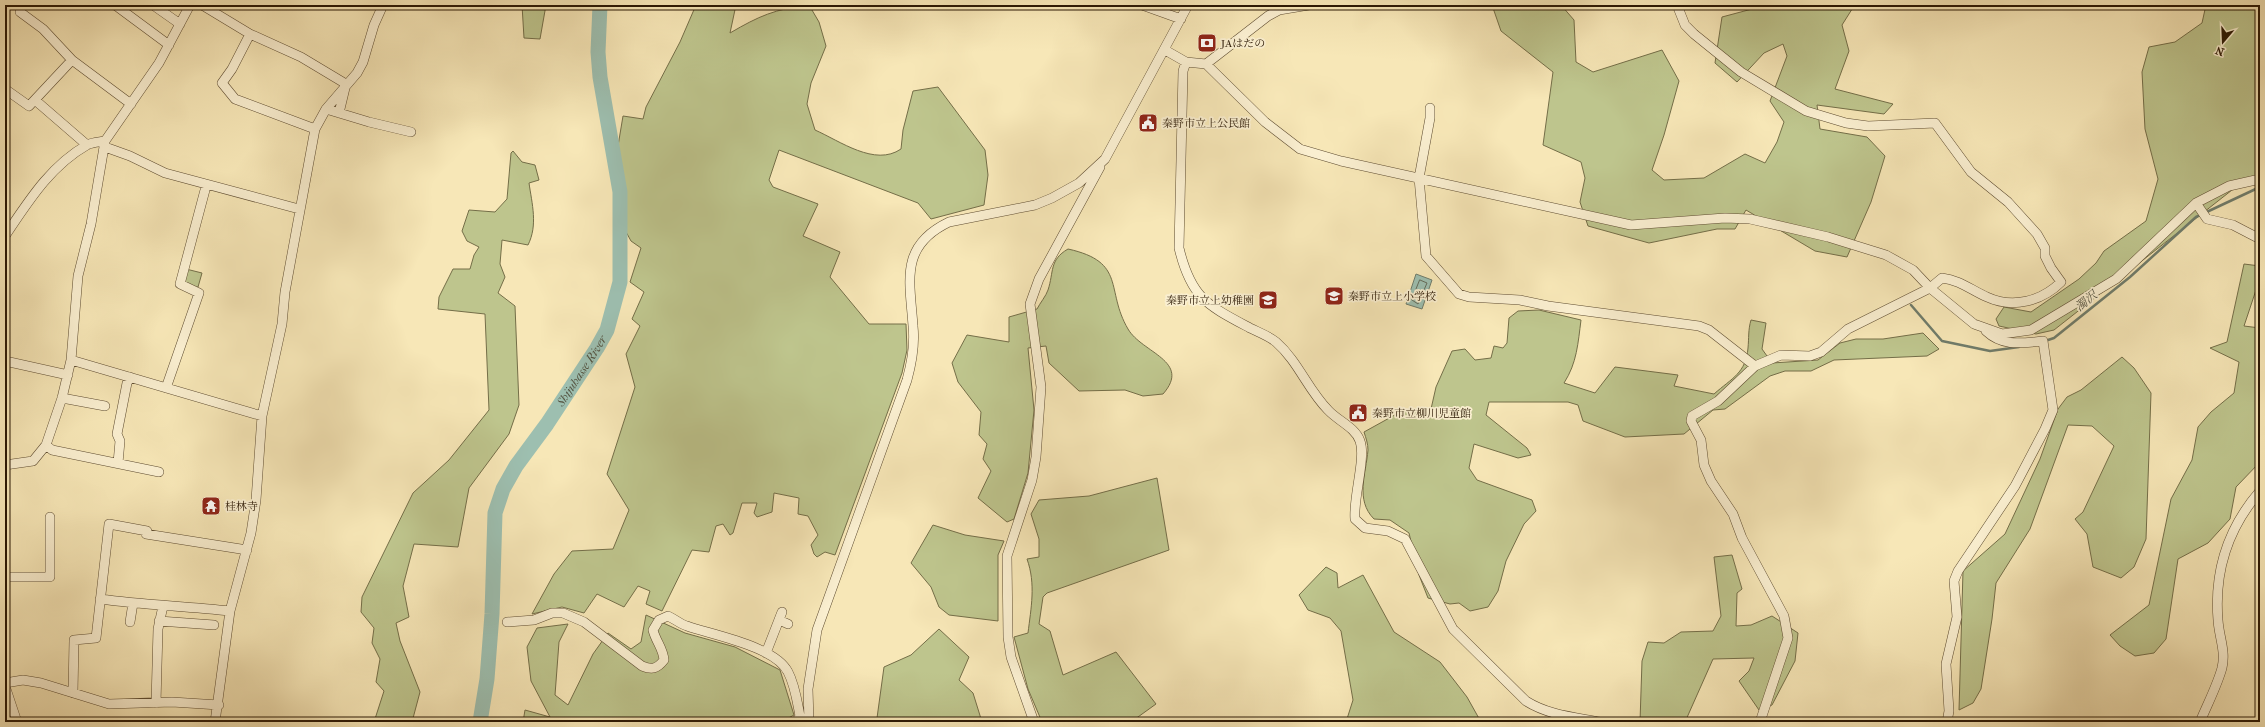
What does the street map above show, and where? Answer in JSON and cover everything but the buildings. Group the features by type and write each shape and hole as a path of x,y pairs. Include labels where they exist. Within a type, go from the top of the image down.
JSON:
{"street":[{"path":"115,5 170,45"},
{"path":"153,5 180,24"},
{"path":"5,465 33,461 46,445 62,398 71,360 78,276 91,224 105,144 170,45 190,5"},
{"path":"202,5 250,34 301,57 345,86"},
{"path":"215,722 230,611 246,550 256,500 262,416 282,324 285,292 292,260 299,209 315,129 326,109 363,62 374,25 383,5"},
{"path":"1142,5 1181,19"},
{"path":"1034,722 1011,657 1008,637 1007,556 1032,480 1036,457 1041,387 1030,304 1039,279 1165,50 1188,5"},
{"path":"1206,64 1268,16 1279,10 1309,5"},
{"path":"1677,5 1685,25 1694,34 1741,72 1806,112 1846,124 1868,126 1935,123 1971,172 2008,202 2037,234 2045,248 2045,256 2061,282 2052,291 2032,301 2019,303 1995,300 1951,279 1942,278 1930,288 1848,329 1821,352 1810,356 1781,355 1755,366 1718,400 1692,416 1691,420 1701,440 1704,465 1711,481 1733,514 1742,538 1784,616 1788,638 1760,722"},
{"path":"20,12 43,29 72,60 131,104"},
{"path":"250,34 232,69 222,83 235,99 315,129"},
{"path":"1165,50 1186,62 1206,64 1265,122 1300,149 1341,161 1631,225 1725,218 1750,219 1828,237 1886,255 1913,270 1930,288 1995,339 2022,343 2043,341 2052,410 2045,429 2015,486 1958,571 1954,581 1956,617 1946,664 1949,711 1947,722"},
{"path":"5,89 29,106 72,60"},
{"path":"1186,62 1183,71 1179,248 1185,272 1192,286 1204,301 1220,312 1276,342 1327,410 1354,432 1361,442 1360,472 1354,506 1355,520 1365,528 1388,531 1405,539 1453,628 1526,701 1546,711 1600,722"},
{"path":"339,113 345,86"},
{"path":"35,100 87,145"},
{"path":"1430,108 1430,118 1419,178 1426,256 1460,294 1469,297 1520,300 1548,306 1699,326 1709,330 1755,366"},
{"path":"326,109 412,132"},
{"path":"5,236 40,185 54,170 87,145 105,144 165,173 299,209"},
{"path":"809,722 808,689 817,630 907,380 912,362 914,327 909,276 915,254 926,237 949,222 1022,208 1052,198 1079,183 1105,159"},
{"path":"1983,329 2002,334 2031,330 2116,279 2196,203 2229,186 2260,179"},
{"path":"166,388 200,288 180,284 205,190 205,184"},
{"path":"2196,203 2207,219 2233,225 2260,239"},
{"path":"71,360 262,416"},
{"path":"5,361 68,375"},
{"path":"118,463 120,441 117,434 127,383 130,377"},
{"path":"62,398 98,407"},
{"path":"46,445 52,450 160,472"},
{"path":"2200,722 2222,668 2223,650 2218,621 2217,589 2222,557 2234,527 2260,491"},
{"path":"5,576 50,577 50,517"},
{"path":"72,693 74,640 96,638 109,524 147,531 146,534 246,550"},
{"path":"100,599 163,606 175,604 230,611"},
{"path":"130,622 133,603"},
{"path":"156,703 156,656 159,621 163,606"},
{"path":"507,622 534,620 552,613 563,613 584,622 642,666 650,669 658,668 664,660 663,649 656,641 653,630 659,620 668,616 677,619 685,626 720,634 766,653 780,661 788,671 796,693 800,716 796,722"},
{"path":"766,653 780,616 788,624"},
{"path":"159,621 214,625"},
{"path":"5,683 23,680 52,686 109,704 172,702 218,705"},
{"path":"5,686 13,721"}],"green space":[{"path":"522,5 546,5 540,39 524,38"},
{"path":"696,5 736,5 730,33 768,14 809,5 819,22 826,46 811,83 807,104 815,130 846,146 869,154 891,154 901,149 903,130 913,91 938,87 985,150 988,175 984,205 931,219 918,203 779,150 769,180 773,187 818,204 803,236 840,252 830,277 869,324 906,324 907,350 902,373 835,555 825,552 817,557 814,554 811,545 818,535 808,516 798,514 799,498 774,493 772,512 757,517 754,513 757,503 742,503 733,533 730,535 723,524 716,526 709,552 692,550 662,611 646,604 650,591 638,586 624,607 597,594 584,613 562,607 532,614 554,574 572,551 613,549 629,510 607,474 635,387 626,354 640,326 632,319 644,292 630,282 641,248 631,241 625,230 626,205 617,152 623,116 643,119 646,107 680,42"},
{"path":"1492,5 1561,5 1574,20 1576,62 1593,72 1662,50 1679,81 1664,135 1652,170 1664,180 1704,178 1745,154 1765,163 1777,142 1784,122 1770,101 1787,56 1783,44 1764,53 1737,82 1715,63 1722,17 1767,5 1853,5 1854,6 1842,25 1849,51 1835,89 1893,104 1884,114 1817,105 1820,129 1867,137 1885,156 1871,202 1847,257 1815,251 1746,210 1735,229 1717,229 1649,243 1588,226 1580,202 1585,178 1581,162 1543,145 1553,72 1501,31"},
{"path":"2206,5 2260,5 2260,174 2246,179 2054,330 2036,334 1999,326 1996,319 2004,307 2031,312 2079,279 2096,263 2104,251 2146,221 2158,179 2145,129 2142,72 2149,47 2175,42 2202,23"},
{"path":"513,151 522,162 535,165 539,180 529,183 534,222 528,245 502,240 500,264 505,277 498,293 515,306 519,405 509,434 469,488 458,547 414,544 403,586 409,617 396,623 400,641 420,692 412,722 374,722 384,691 376,682 380,659 372,643 374,628 361,612 362,597 413,493 449,460 489,410 485,314 438,309 439,297 453,269 470,269 474,255 479,247 467,241 462,231 469,210 495,212 507,199 511,153"},
{"path":"1068,249 1087,255 1099,262 1107,270 1112,279 1121,315 1128,329 1143,345 1162,358 1168,365 1172,373 1170,383 1163,394 1143,396 1125,390 1079,391 1049,363 1046,346 1028,348 1034,410 1028,473 1014,519 1007,522 978,498 991,471 983,459 987,444 979,435 981,412 958,382 952,363 967,335 1009,342 1009,317 1037,309 1048,290 1055,262 1062,253"},
{"path":"2244,264 2260,266 2260,278 2244,326 2260,328 2260,462 2236,487 2230,519 2208,543 2178,559 2166,639 2154,653 2135,656 2120,646 2110,635 2149,605 2171,499 2192,460 2198,427 2211,412 2234,393 2239,362 2210,348 2227,342"},
{"path":"186,269 202,273 198,287 194,288 184,283"},
{"path":"1539,310 1581,320 1578,345 1572,368 1564,383 1595,393 1615,367 1678,375 1674,386 1714,394 1737,374 1744,363 1747,356 1751,320 1766,323 1762,349 1772,363 1818,360 1840,343 1856,339 1883,339 1923,333 1939,349 1927,356 1834,360 1811,371 1785,371 1770,376 1725,409 1713,410 1684,434 1625,437 1583,421 1578,405 1568,402 1489,402 1486,415 1527,448 1531,455 1518,458 1474,444 1469,468 1477,480 1532,500 1536,511 1524,524 1506,561 1498,591 1488,607 1470,611 1459,603 1450,604 1428,598 1419,575 1409,533 1390,520 1374,519 1368,512 1363,495 1368,450 1364,432 1402,411 1431,409 1436,387 1452,351 1465,349 1475,360 1491,358 1494,346 1503,348 1507,343 1509,318 1518,311"},
{"path":"2122,357 2134,368 2151,393 2146,539 2134,567 2121,578 2093,567 2087,534 2075,519 2083,512 2114,446 2092,426 2068,425 2030,529 1996,583 1981,689 1973,703 1959,710 1963,571 2005,534 2040,459 2058,409 2067,397 2081,390"},
{"path":"1157,478 1169,550 1047,593 1043,597 1039,624 1050,631 1063,675 1116,652 1156,704 1131,722 1042,722 1028,689 1014,637 1028,633 1032,587 1030,568 1027,559 1039,557 1039,539 1031,514 1039,500 1089,496"},
{"path":"933,525 965,535 1004,541 998,555 998,621 949,615 939,607 931,587 911,563"},
{"path":"1732,555 1742,589 1737,593 1736,626 1751,625 1772,616 1798,633 1795,661 1772,705 1759,710 1739,681 1749,671 1754,658 1713,659 1685,722 1640,722 1642,661 1648,642 1664,643 1681,632 1713,631 1721,616 1714,557"},
{"path":"1326,567 1337,573 1338,588 1363,575 1394,632 1440,662 1467,697 1481,722 1346,722 1353,700 1341,631 1330,618 1308,610 1299,595"},
{"path":"646,615 685,633 735,647 780,670 794,715 781,722 523,722 525,710 550,717 531,681 527,647 537,628 568,624 559,642 555,695 568,705 593,654 608,633 631,649 641,642"},
{"path":"939,629 969,657 959,680 973,693 982,722 880,722 877,718 884,667 911,655"}],"water":[{"path":"1416,274 1432,280 1422,309 1406,304"}],"waterway":[{"name":"Shijuhasse River","path":"480,722 487,679 492,614 495,513 503,489 516,466 547,424 597,348 607,330 620,282 620,192 600,77 598,52 600,5"},
{"name":"濁沢","path":"2045,341 2054,338 2130,277 2196,217 2260,187"},
{"name":"濁沢","path":"1911,305 1942,341 1990,351 2019,347"}],"place":[{"name":"JAはだの","path":"1207,43"},
{"name":"秦野市立上公民館","path":"1148,123"},
{"name":"秦野市立上小学校","path":"1334,296"},
{"name":"秦野市立上幼稚園","path":"1268,300"},
{"name":"秦野市立柳川児童館","path":"1358,413"},
{"name":"桂林寺","path":"211,506"}]}
